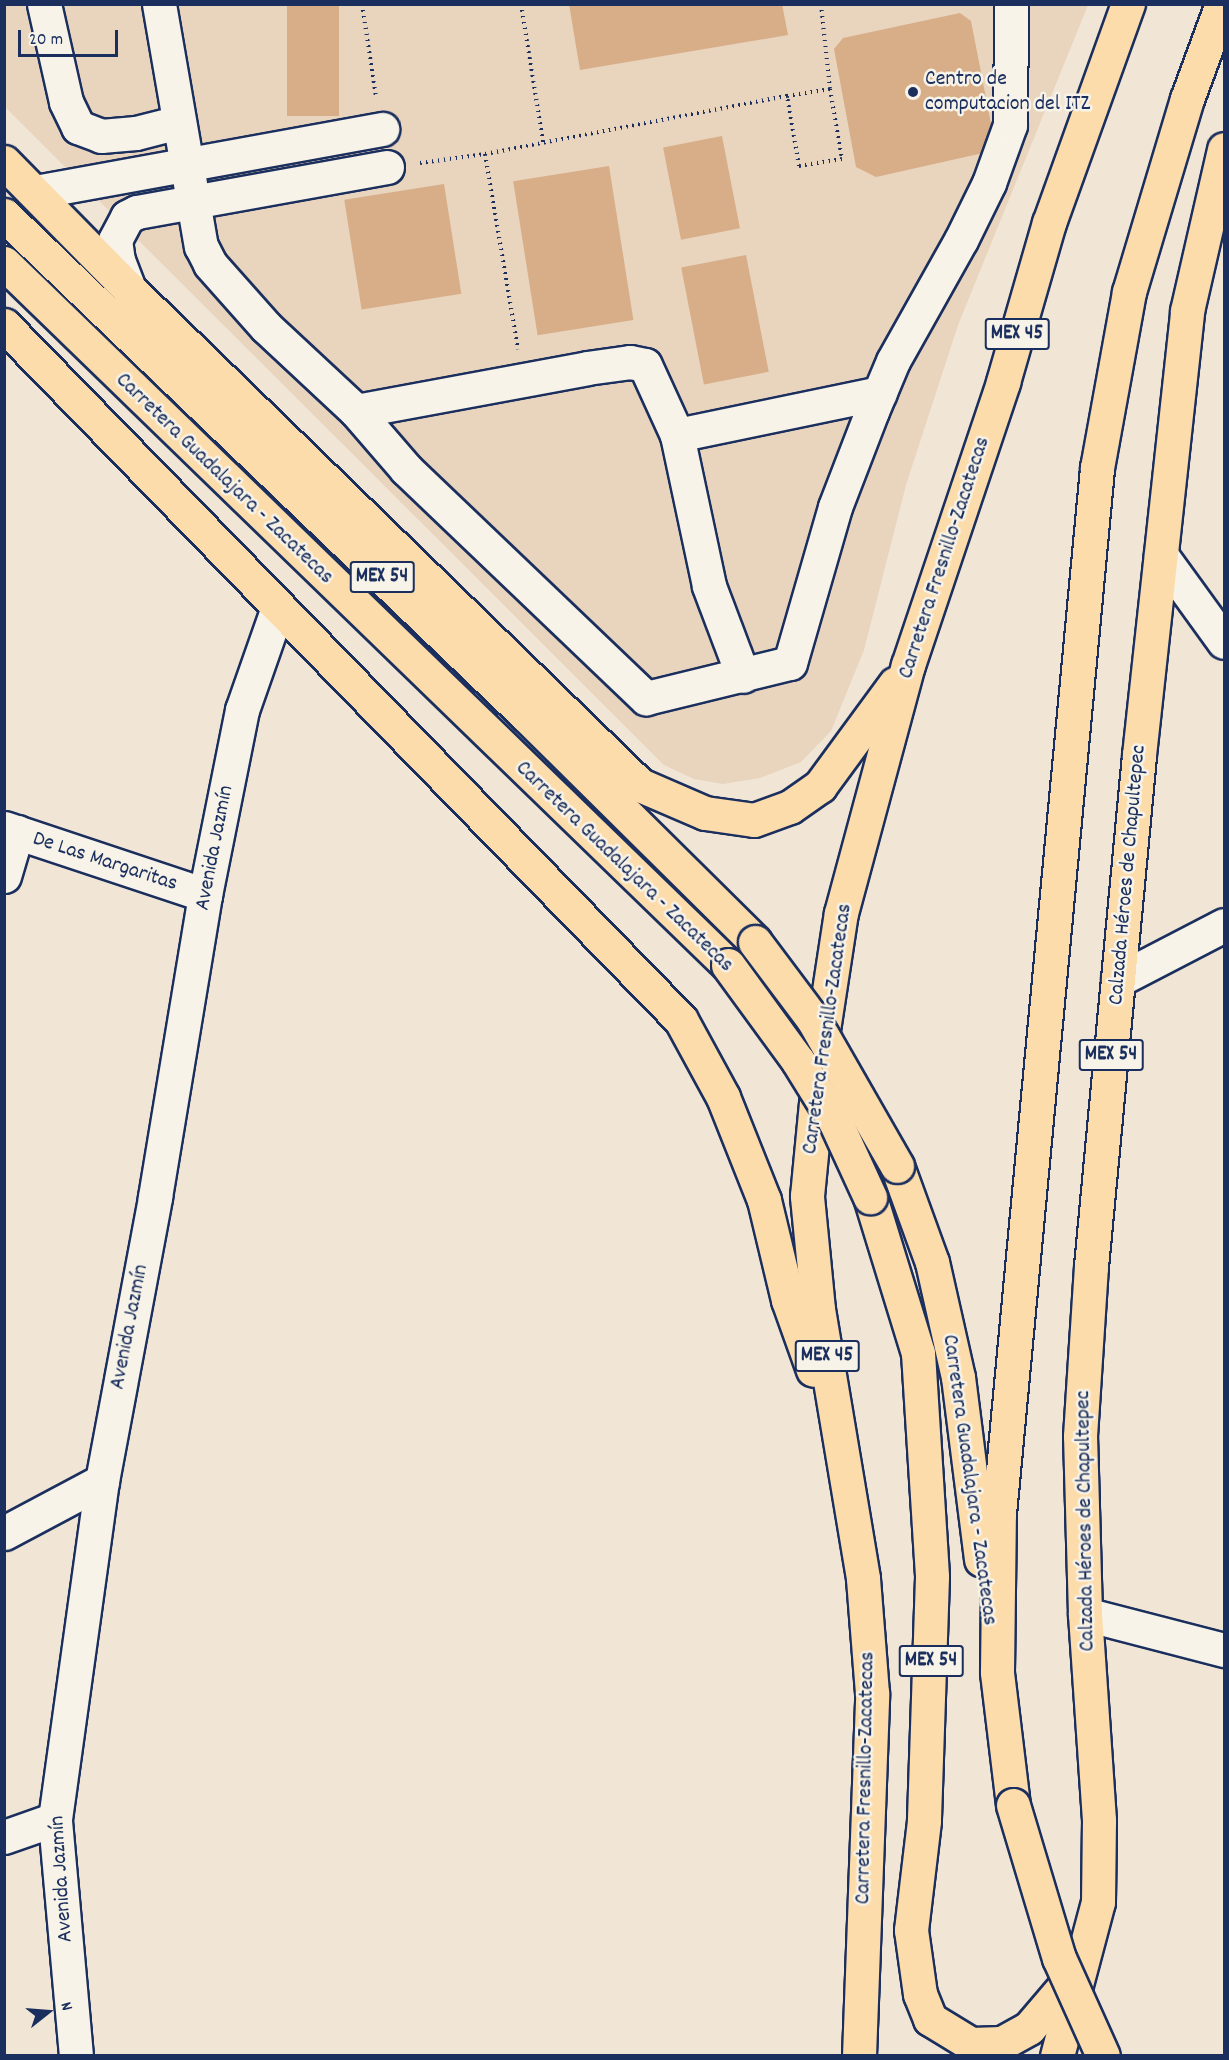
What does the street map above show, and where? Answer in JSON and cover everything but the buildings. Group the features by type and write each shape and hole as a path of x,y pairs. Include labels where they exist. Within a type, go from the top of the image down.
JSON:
{"main road":[{"name":"Carretera Fresnillo-Zacatecas","path":"859,2055 872,1693 864,1578 839,1446 818,1309 807,1196 823,1030 841,913 908,665 1003,382 1049,223 1128,4"},
{"path":"1103,2055 1059,1958 1013,1805 997,1672 999,1513 1097,468 1129,292 1187,99 1222,4"},
{"name":"Calzada Héroes de Chapultepec","path":"1083,1965 1098,1902 1099,1820 1085,1614 1080,1436 1118,980 1187,311 1224,149"},
{"path":"4,162 129,288 640,785 715,815 754,820 790,807 820,786 908,665"},
{"name":"Carretera Guadalajara - Zacatecas","path":"4,215 526,715 755,942 814,1021 897,1166 932,1262 958,1377 997,1672"},
{"name":"Carretera Guadalajara - Zacatecas","path":"4,263 728,965 798,1060 835,1121 870,1197 918,1353 932,1577 924,1821 911,1930 920,1994 930,2019 971,2044 1002,2043 1029,2028 1083,1965"},
{"path":"4,325 681,1020 723,1097 764,1200 788,1300 839,1446"},
{"name":"MEX 54","path":"1057,2055 1083,1965"}],"street":[{"path":"44,4 66,102 78,127 101,136 136,133 179,122"},
{"path":"159,4 201,246 210,264 266,327 356,411 406,469 646,698 790,663 835,507 880,393 966,231 1010,125 1011,4"},
{"path":"35,192 382,129"},
{"path":"129,288 118,261 115,240 127,218 137,212 387,167"},
{"path":"356,411 523,379 630,362 645,365 677,435 709,586 743,676"},
{"path":"677,435 880,393"},
{"path":"1161,555 1224,642"},
{"name":"Avenida Jazmín","path":"76,2055 55,1819 102,1481 155,1197 205,895 242,710 278,607"},
{"path":"4,876 11,830"},
{"name":"De Las Margaritas","path":"11,830 205,895"},
{"path":"1118,980 1224,925"},
{"path":"4,1533 102,1481"},
{"path":"1085,1614 1223,1644"},
{"path":"4,1836 55,1819"}],"path":[{"path":"787,96 799,166 842,159 830,89 820,4"},
{"path":"522,5 543,142"},
{"path":"523,379 485,154 830,89"}],"shaded area":[{"path":"4,5 1088,5 958,325 906,485 864,650 831,731 801,762 760,778 723,784 694,779 664,765 5,107"}],"place":[{"name":"Centro de computacion del ITZ","path":"913,92"}]}
